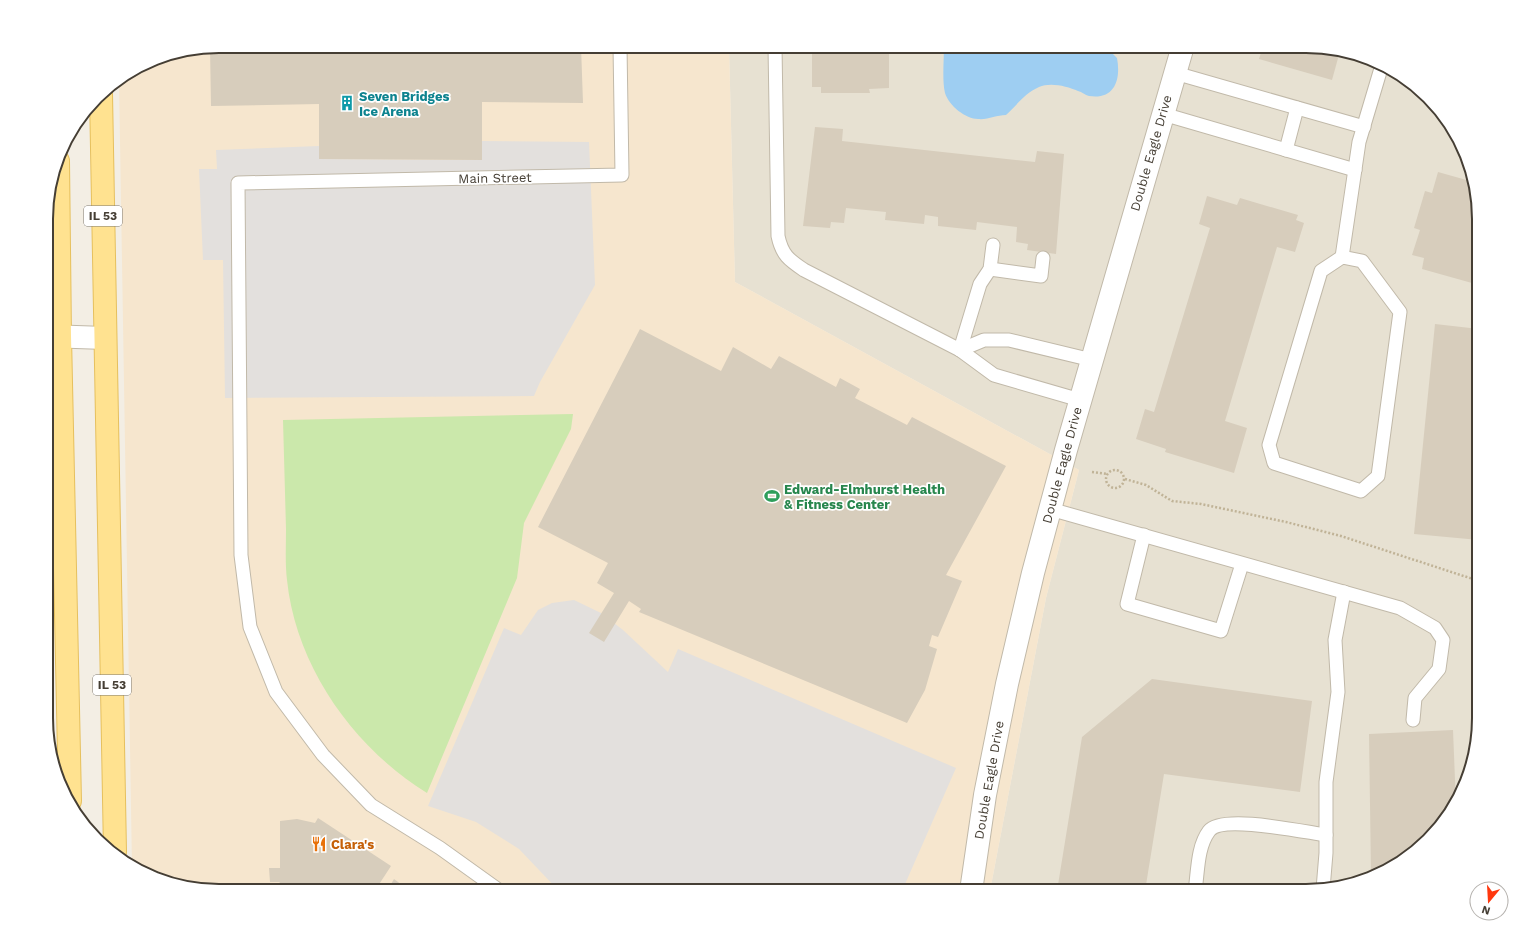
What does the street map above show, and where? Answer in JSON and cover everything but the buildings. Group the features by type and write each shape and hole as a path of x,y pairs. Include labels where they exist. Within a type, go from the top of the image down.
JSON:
{"main road":[{"name":"IL 53","path":"101,103 115,847"},
{"path":"58,181 54,336 70,790"}],"street":[{"name":"Double Eagle Drive","path":"972,884 985,796 1007,684 1032,573 1080,400 1181,53"},
{"path":"54,336 105,338"}],"lane":[{"name":"Main Street","path":"490,884 440,848 371,805 323,755 276,692 250,628 241,555 238,183 622,175 620,53"},
{"path":"775,53 778,236 780,249 788,259 804,270 960,350 994,375 1080,400"},
{"path":"1342,257 1362,261 1400,312 1378,476 1360,491 1274,463 1268,445 1320,271 1342,257 1355,170 1364,127 1380,71"},
{"path":"1175,73 1364,127"},
{"path":"1286,150 1297,108"},
{"path":"1163,114 1355,170"},
{"path":"960,350 980,284 990,269 993,245"},
{"path":"990,269 1040,276 1043,258"},
{"path":"960,350 984,340 1009,340 1092,360"},
{"path":"1050,509 1400,608 1435,628 1443,640 1438,669 1416,698 1413,720"},
{"path":"1144,536 1127,604 1222,631 1242,564"},
{"path":"1324,883 1326,782 1338,692 1335,640 1344,592"},
{"path":"1196,884 1204,840 1210,830 1224,824 1246,824 1326,835"}],"path":[{"path":"1092,472 1107,474 1118,470 1125,479 1146,485 1172,501 1201,504 1286,522 1341,536 1472,579"},
{"path":"1107,474 1107,483 1114,488 1123,485 1125,479"}],"shaded area":[{"path":"208,53 729,53 735,282 1079,470 1046,598 991,884 208,884 187,881 166,875 132,859 119,86 146,70 176,59"},
{"path":"729,53 1317,53 1338,56 1359,62 1389,75 1407,87 1431,110 1450,136 1463,166 1469,187 1472,208 1472,729 1469,750 1463,771 1450,801 1438,819 1415,843 1389,862 1359,875 1327,883 991,884 1046,598 1079,470 735,282"},
{"path":"482,141 589,142 595,285 540,382 534,396 225,398 223,260 203,260 199,169 217,169 216,150 319,146 319,159 482,160"},
{"path":"574,600 601,613 623,630 668,672 678,649 956,768 905,884 552,884 519,849 476,822 428,806 504,628 521,635 538,610 552,603"}],"green space":[{"path":"573,414 571,429 524,523 517,578 427,793 400,774 376,753 353,729 333,702 316,674 302,644 293,612 286,574 283,420"}],"water":[{"path":"944,53 1112,53 1117,58 1118,66 1117,80 1110,91 1105,95 1089,96 1064,86 1043,86 1029,93 1006,115 985,119 968,117 958,111 950,103 945,93 943,76"}],"place":[{"name":"Seven Bridges Ice Arena","path":"347,103"},
{"name":"Edward-Elmhurst Health & Fitness Center","path":"772,496"},
{"name":"Clara's","path":"319,844"}]}
